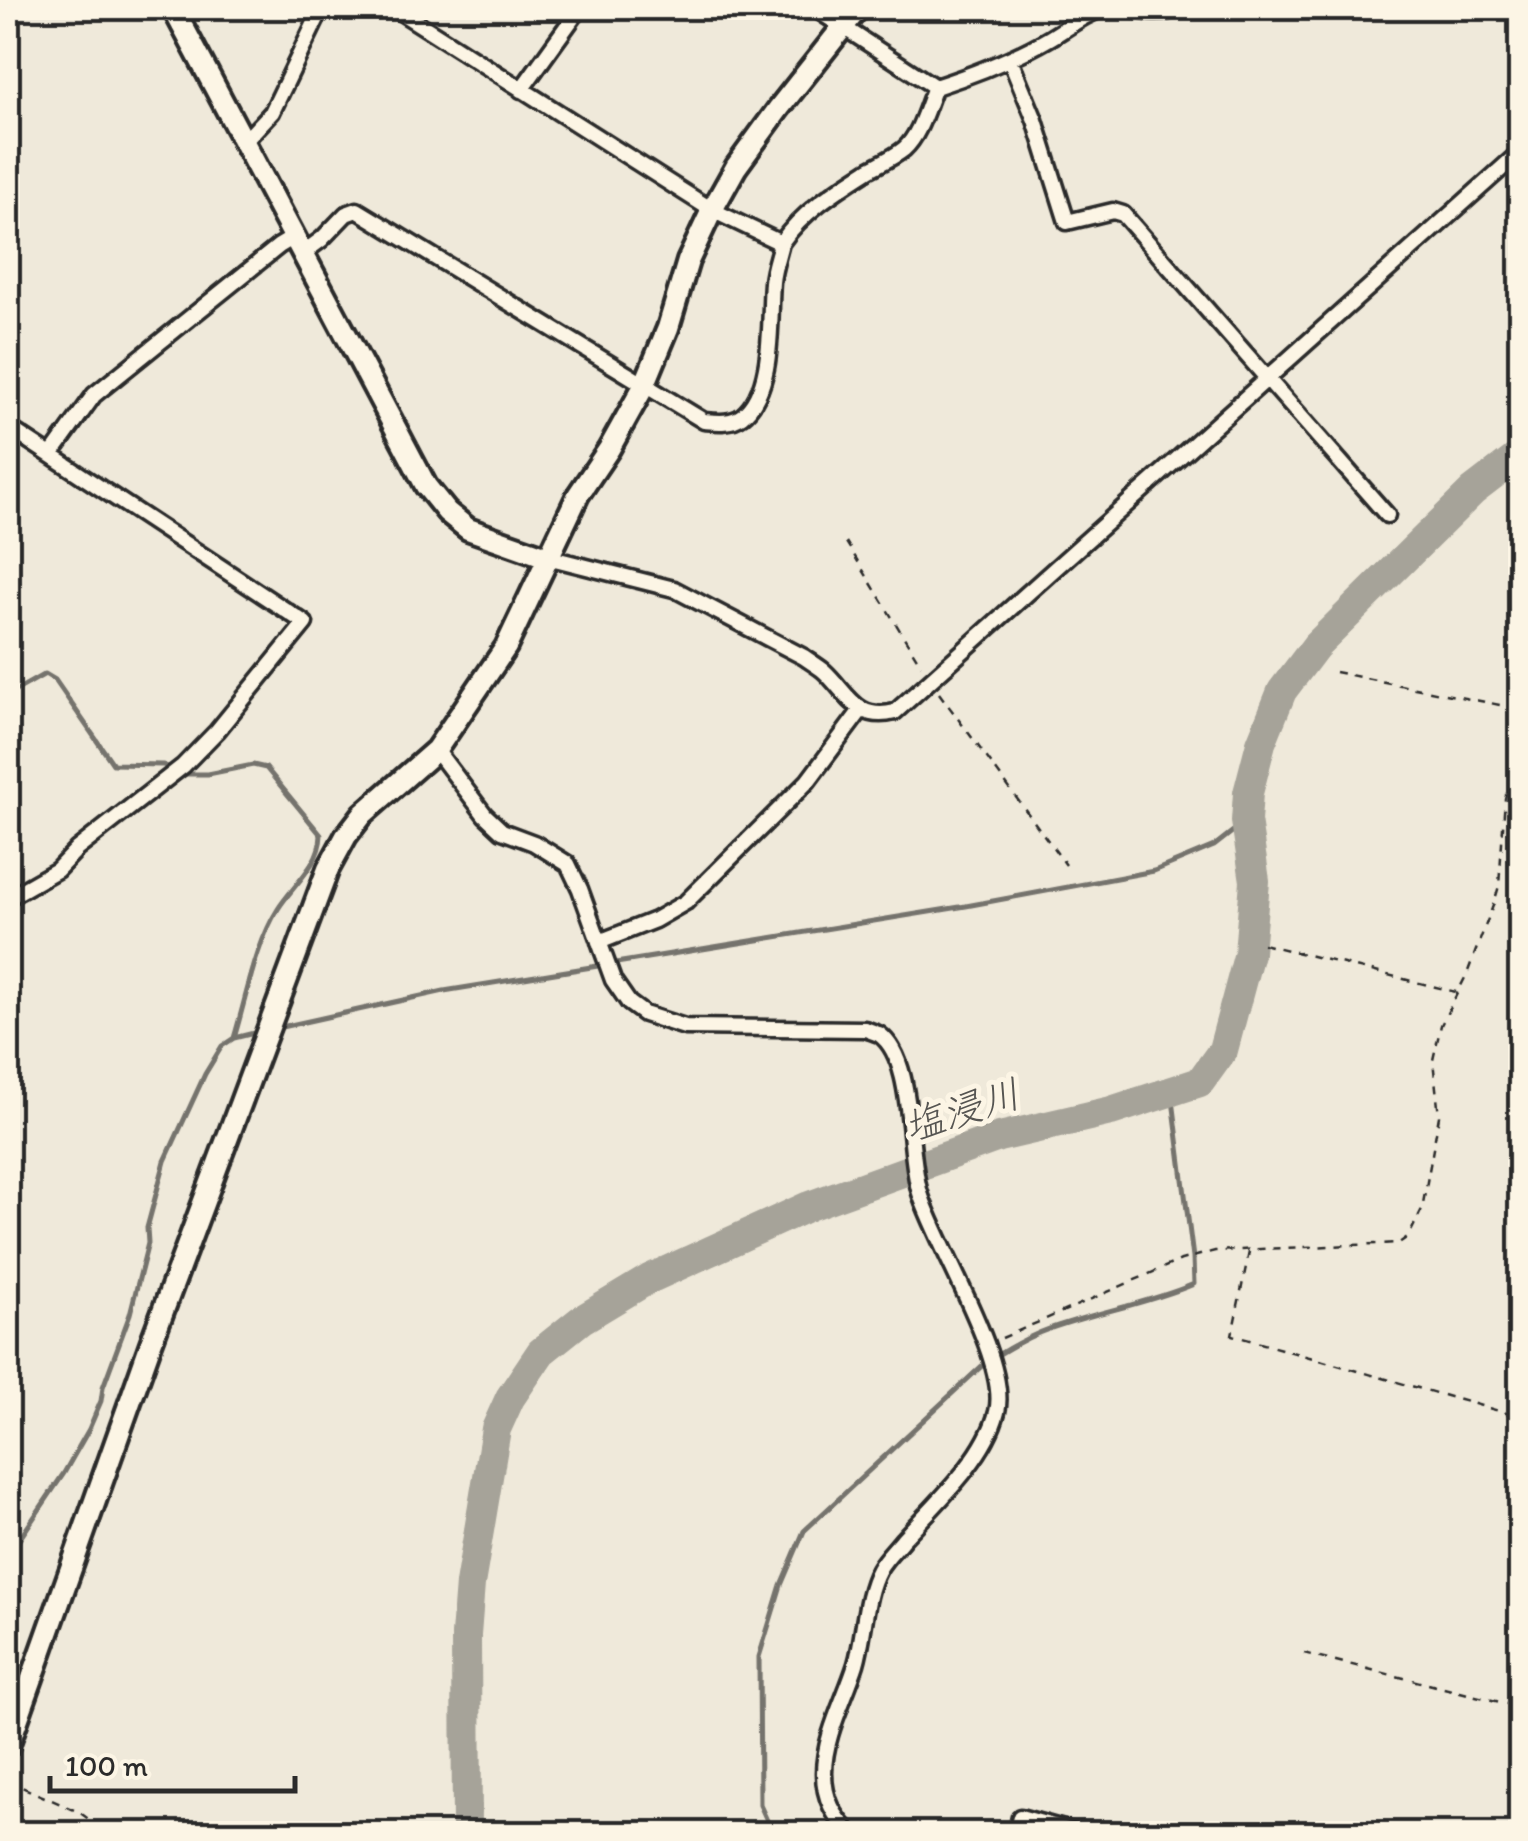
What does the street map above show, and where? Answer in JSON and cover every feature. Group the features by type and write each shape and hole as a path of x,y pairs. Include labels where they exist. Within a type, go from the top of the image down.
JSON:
{"street":[{"path":"172,8 426,486 447,512 468,529 547,557 696,598 804,657 823,670 861,710 872,714 895,712 1520,152"},
{"path":"244,142 272,112 322,8"},
{"path":"394,8 712,210 781,244"},
{"path":"521,90 580,8"},
{"path":"814,8 934,86 1010,59 1091,12 1105,8"},
{"path":"8,1746 151,1343 328,869 363,814 436,750 506,647 578,495 644,386 668,328 688,261 712,210 736,167 778,108 858,8"},
{"path":"1127,8 1149,14 1178,8"},
{"path":"1010,59 1067,222 1113,210 1124,214 1386,515"},
{"path":"51,455 94,395 279,246 322,239 346,214 357,210 704,421 740,417 758,396 765,371 772,277 781,244 791,228 814,207 905,148 916,132 934,86"},
{"path":"8,427 305,623 217,731 183,766 77,849 57,870 8,898"},
{"path":"600,942 686,902 808,781 861,710"},
{"path":"436,750 485,816 502,831 534,843 568,864 613,980 644,1014 686,1027 865,1029 879,1034 892,1050 903,1075 918,1187 985,1345 1000,1400 975,1458 880,1568 857,1661 828,1744 824,1772 826,1795 834,1816 850,1834"},
{"path":"1016,1834 1020,1818 1082,1834"}],"path":[{"path":"846,542 930,681 1066,866"},
{"path":"1335,672 1520,709"},
{"path":"985,1345 1181,1260 1216,1251 1399,1243 1409,1236 1422,1209 1438,1116 1433,1060 1441,1025 1467,974 1499,886 1505,798 1520,750"},
{"path":"1264,944 1457,992"},
{"path":"1249,1251 1232,1335 1520,1418"},
{"path":"1304,1653 1520,1707"},
{"path":"8,1781 80,1812 109,1834"}],"waterway":[{"name":"塩浸川","path":"467,1834 466,1635 470,1584 496,1429 510,1398 541,1352 581,1320 649,1279 809,1206 999,1137 1111,1111 1200,1082 1223,1050 1249,953 1255,881 1246,821 1248,793 1261,743 1282,691 1316,646 1473,491 1520,455"},
{"path":"8,695 45,674 55,680 113,764 163,765 184,774 208,774 253,765 266,768 321,835 311,865 270,923 234,1038"},
{"path":"277,1028 444,991 966,906 1154,871 1214,846 1246,821"},
{"path":"8,1556 64,1473 101,1401 130,1314 165,1161 205,1074 222,1046 234,1038 262,1031"},
{"path":"773,1834 760,1805 759,1657 781,1585 804,1531 985,1363 1049,1329 1194,1284 1172,1092"}]}
